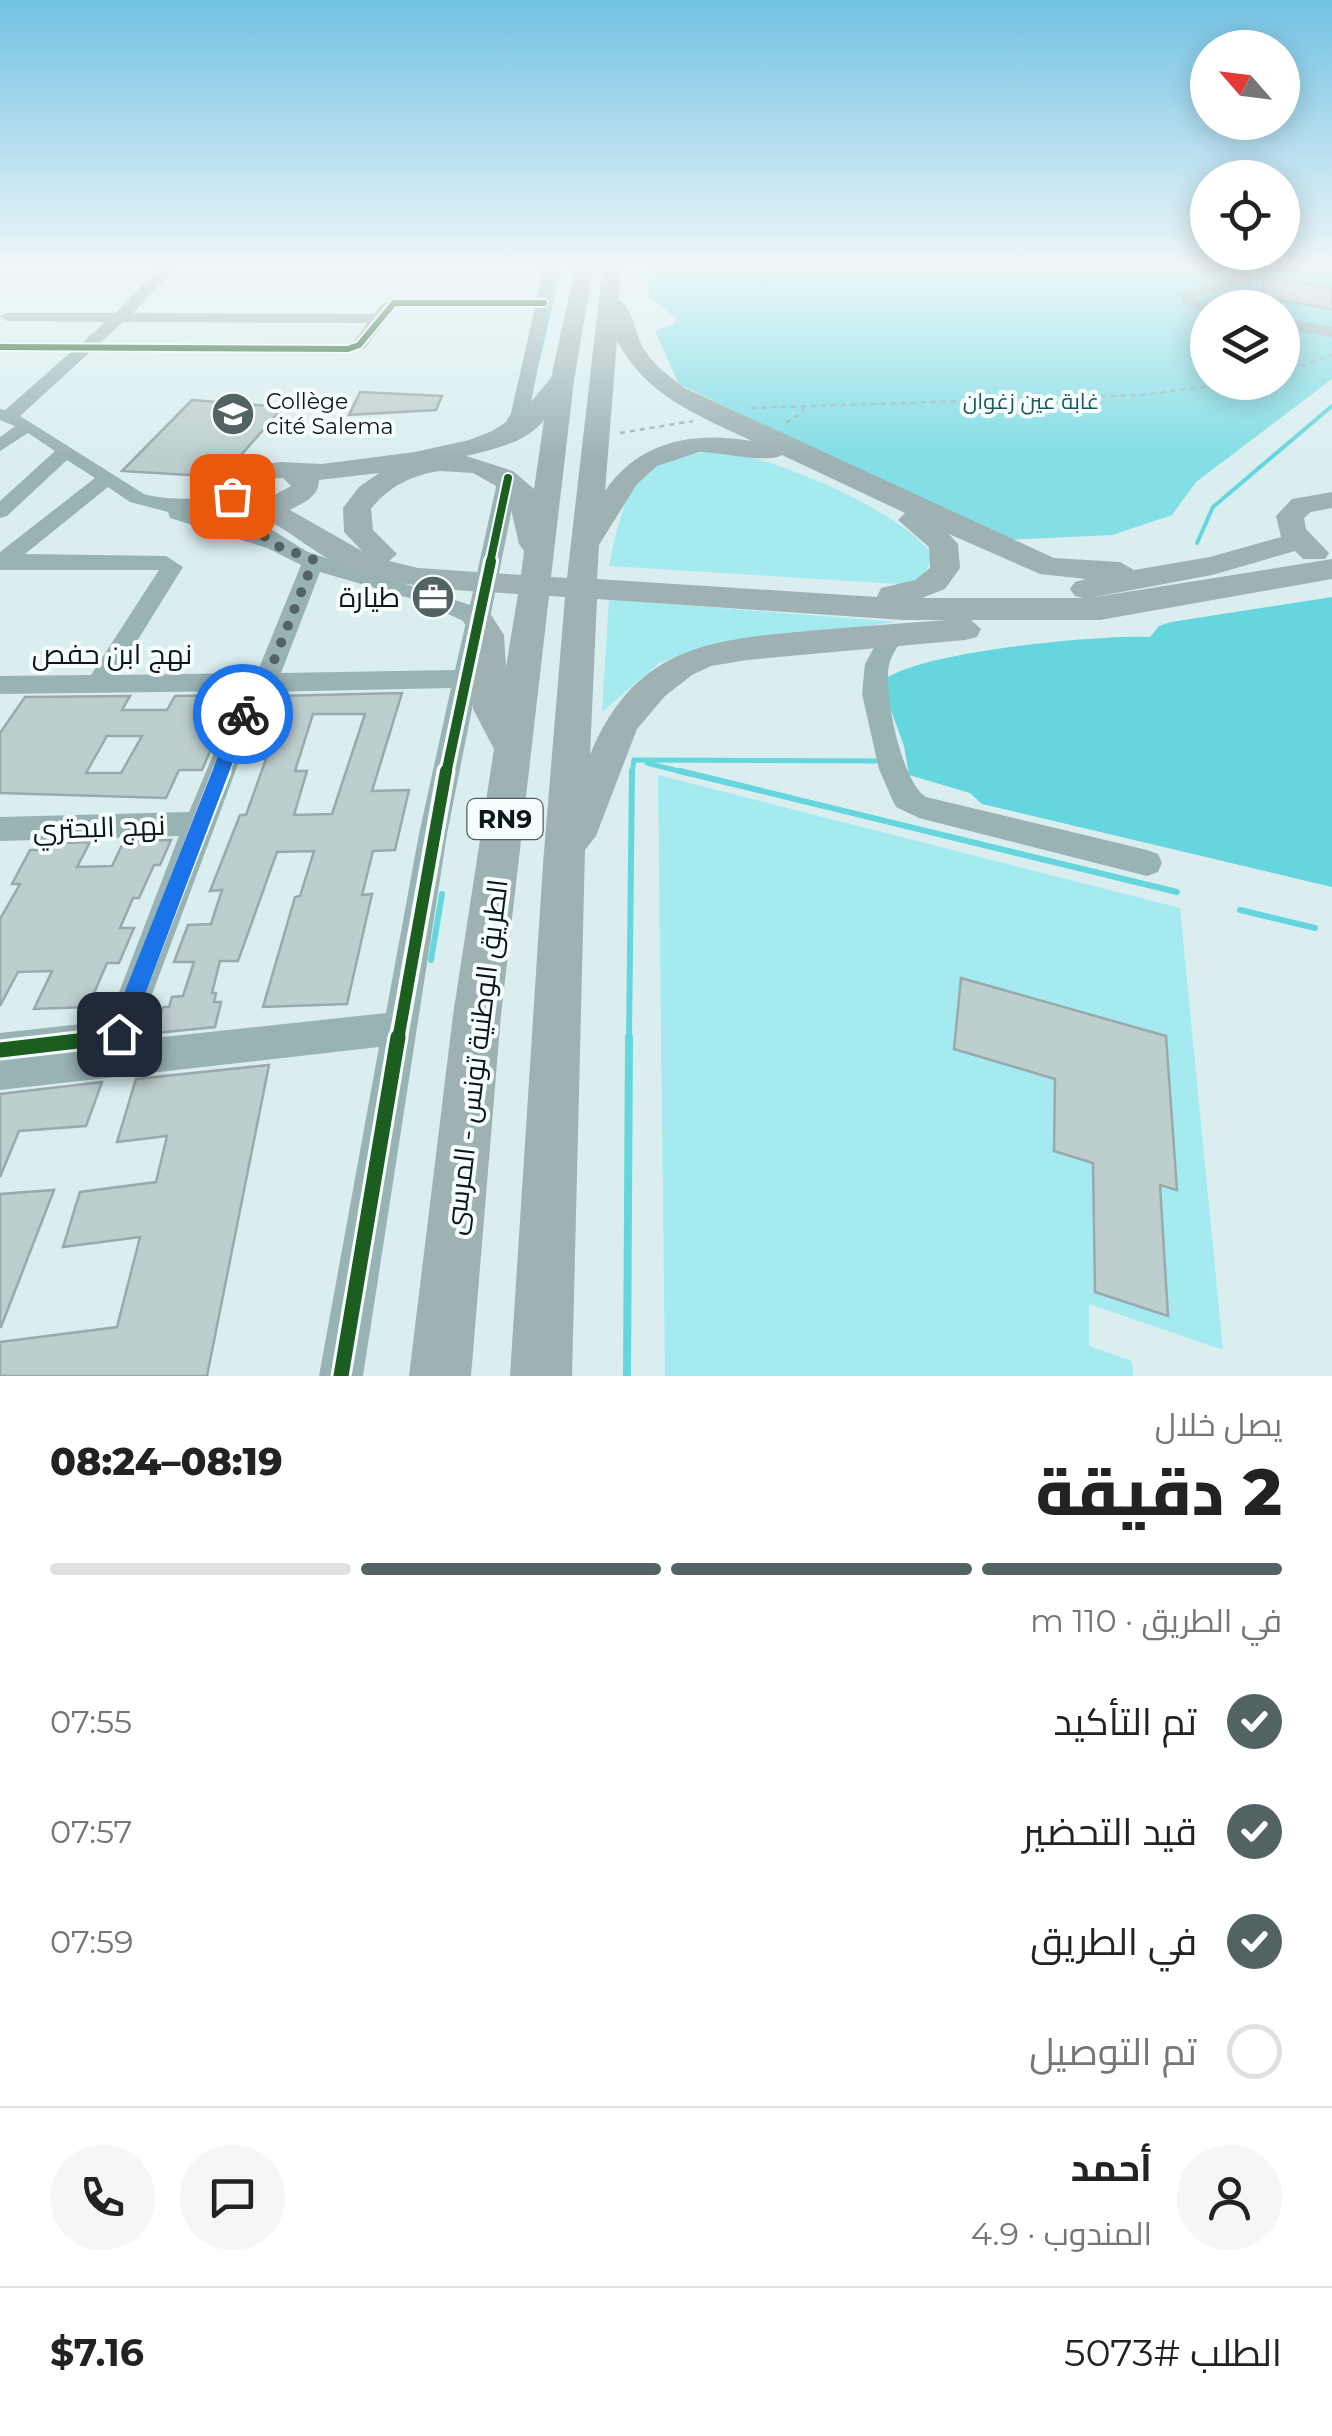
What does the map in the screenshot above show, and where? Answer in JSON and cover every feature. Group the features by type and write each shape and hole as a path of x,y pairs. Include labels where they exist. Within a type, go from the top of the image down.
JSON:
{"highway":[{"name":"الطريق الوطنية تونس - المرسى","path":"440,1376 477,1016 537,557 562,380 581,328"},
{"name":"RN9","path":"541,1376 564,864 584,547 600,417 601,328"},
{"path":"621,328 626,344 650,374 692,402 1020,558 1051,567 1166,575"},
{"path":"245,503 330,472 491,443 528,425 546,396 562,380"},
{"path":"584,547 622,484 652,458 714,444 745,447 787,459 861,493 939,539 946,552 947,568 940,581 929,588 892,595"},
{"path":"401,564 359,532 355,521 357,508 377,485 406,470 435,464 477,466 508,478 521,491 537,557"},
{"path":"299,484 310,513 335,534 401,564"},
{"path":"1332,500 1294,509 1290,523 1300,541 1332,566"},
{"path":"245,503 292,519 323,544 494,586 791,596 1040,594 1166,575 1300,541"},
{"path":"564,864 620,723 653,687 702,656 747,648 1011,624 1332,566"},
{"path":"791,596 903,609 1100,609"},
{"path":"477,618 488,636 491,709 514,752"}],"street":[{"path":"107,328 4,415 109,477 126,492 173,507 191,520 434,596 477,618"},
{"path":"0,347 348,349 359,344 371,328"},
{"path":"463,448 502,433 517,420 538,328"},
{"path":"0,445 28,426"},
{"path":"4,505 66,450"},
{"path":"5,556 109,477"},
{"path":"342,1376 433,834 508,478"},
{"path":"173,507 245,503 254,528 275,545"},
{"path":"4,505 66,508"},
{"path":"5,556 172,566 98,684"},
{"path":"111,1050 130,1011 198,824 314,560"},
{"path":"891,637 874,678 893,770 906,800 919,807 1148,863"},
{"name":"نهج ابن حفص","path":"0,685 465,679"},
{"name":"نهج البحتري","path":"2,833 198,824"},
{"path":"0,1050 111,1050 400,1028"},
{"path":"0,1072 111,1050"}],"path":[{"path":"1300,367 1332,355"},
{"path":"620,434 752,408 1140,395 1190,389"}],"shaded area":[{"path":"726,451 808,477 893,521 933,555 923,579 899,584 609,566 622,515 639,480 671,459"},
{"path":"1332,597 1332,887 982,804 970,793 909,775 904,746 881,683 898,672 966,654 1052,642 1150,637 1159,626 1171,622"},
{"path":"609,599 897,622 701,649 659,663 602,712"},
{"path":"658,775 1180,908 1223,1350 1089,1304 1089,1346 1132,1361 1133,1376 665,1376"}],"green space":[{"name":"غابة عين زغوان","path":"662,328 1190,328 1190,400 1300,400 1300,328 1332,328 1332,379 1196,482 1172,515 1112,535 1003,540 679,384 655,331"}],"building":[{"path":"360,392 442,396 436,410 349,415"},
{"path":"192,400 283,407 222,477 122,471"},
{"path":"402,693 372,791 409,790 395,850 373,851 362,895 372,894 347,1004 263,1007 295,897 300,896 314,851 277,852 238,961 220,961 212,993 216,993 214,1002 221,1002 215,1027 155,1033 163,1007 169,1007 172,997 183,996 194,962 174,962 188,925 211,924 222,890 210,891 240,815 246,815 266,759 259,759 274,717 265,717 275,696","holes":["313,714 365,714 332,814 294,815 307,771 295,771"]},
{"path":"234,695 202,770 179,770 166,798 0,793 0,733 25,697 130,696 122,710 167,710 175,696","holes":["107,736 142,736 121,773 86,773"]},
{"path":"171,840 139,898 133,898 120,928 134,928 119,963 107,963 88,1007 34,1009 52,971 18,972 0,1006 0,919 20,884 12,884 30,850 37,850 40,844 90,842 77,867 112,866 124,841"},
{"path":"961,978 1166,1036 1177,1190 1160,1185 1168,1316 1095,1292 1093,1163 1054,1151 1055,1079 954,1049"},
{"path":"269,1065 207,1376 0,1376 0,1342 117,1327 140,1237 63,1247 80,1192 156,1182 167,1136 117,1142 136,1079"},
{"path":"102,1082 86,1126 19,1131 0,1177 0,1094"},
{"path":"54,1190 1,1327 0,1327 0,1194"}],"waterway":[{"path":"539,359 546,328"},
{"path":"1197,543 1213,507 1332,406"},
{"path":"632,774 634,760 881,761"},
{"path":"647,763 690,774"},
{"path":"629,1040 632,771"},
{"path":"680,771 1177,892"},
{"path":"431,960 442,894"},
{"path":"1240,910 1315,928"},
{"path":"627,1376 629,1037"}],"cycle path":[{"path":"0,347 348,349 359,345 371,328"},
{"path":"341,1376 433,834 508,478"},
{"path":"0,1050 107,1040 119,1034 256,683"}],"way so far":[{"path":"232,496 234,502 247,508 254,528 275,545 314,560 265,683 256,683 243,714"}],"place":[{"name":"Collège cité Salema","path":"233,414"},
{"name":"طيارة","path":"433,597"}],"route":[{"path":"119,1034 243,714"}]}
